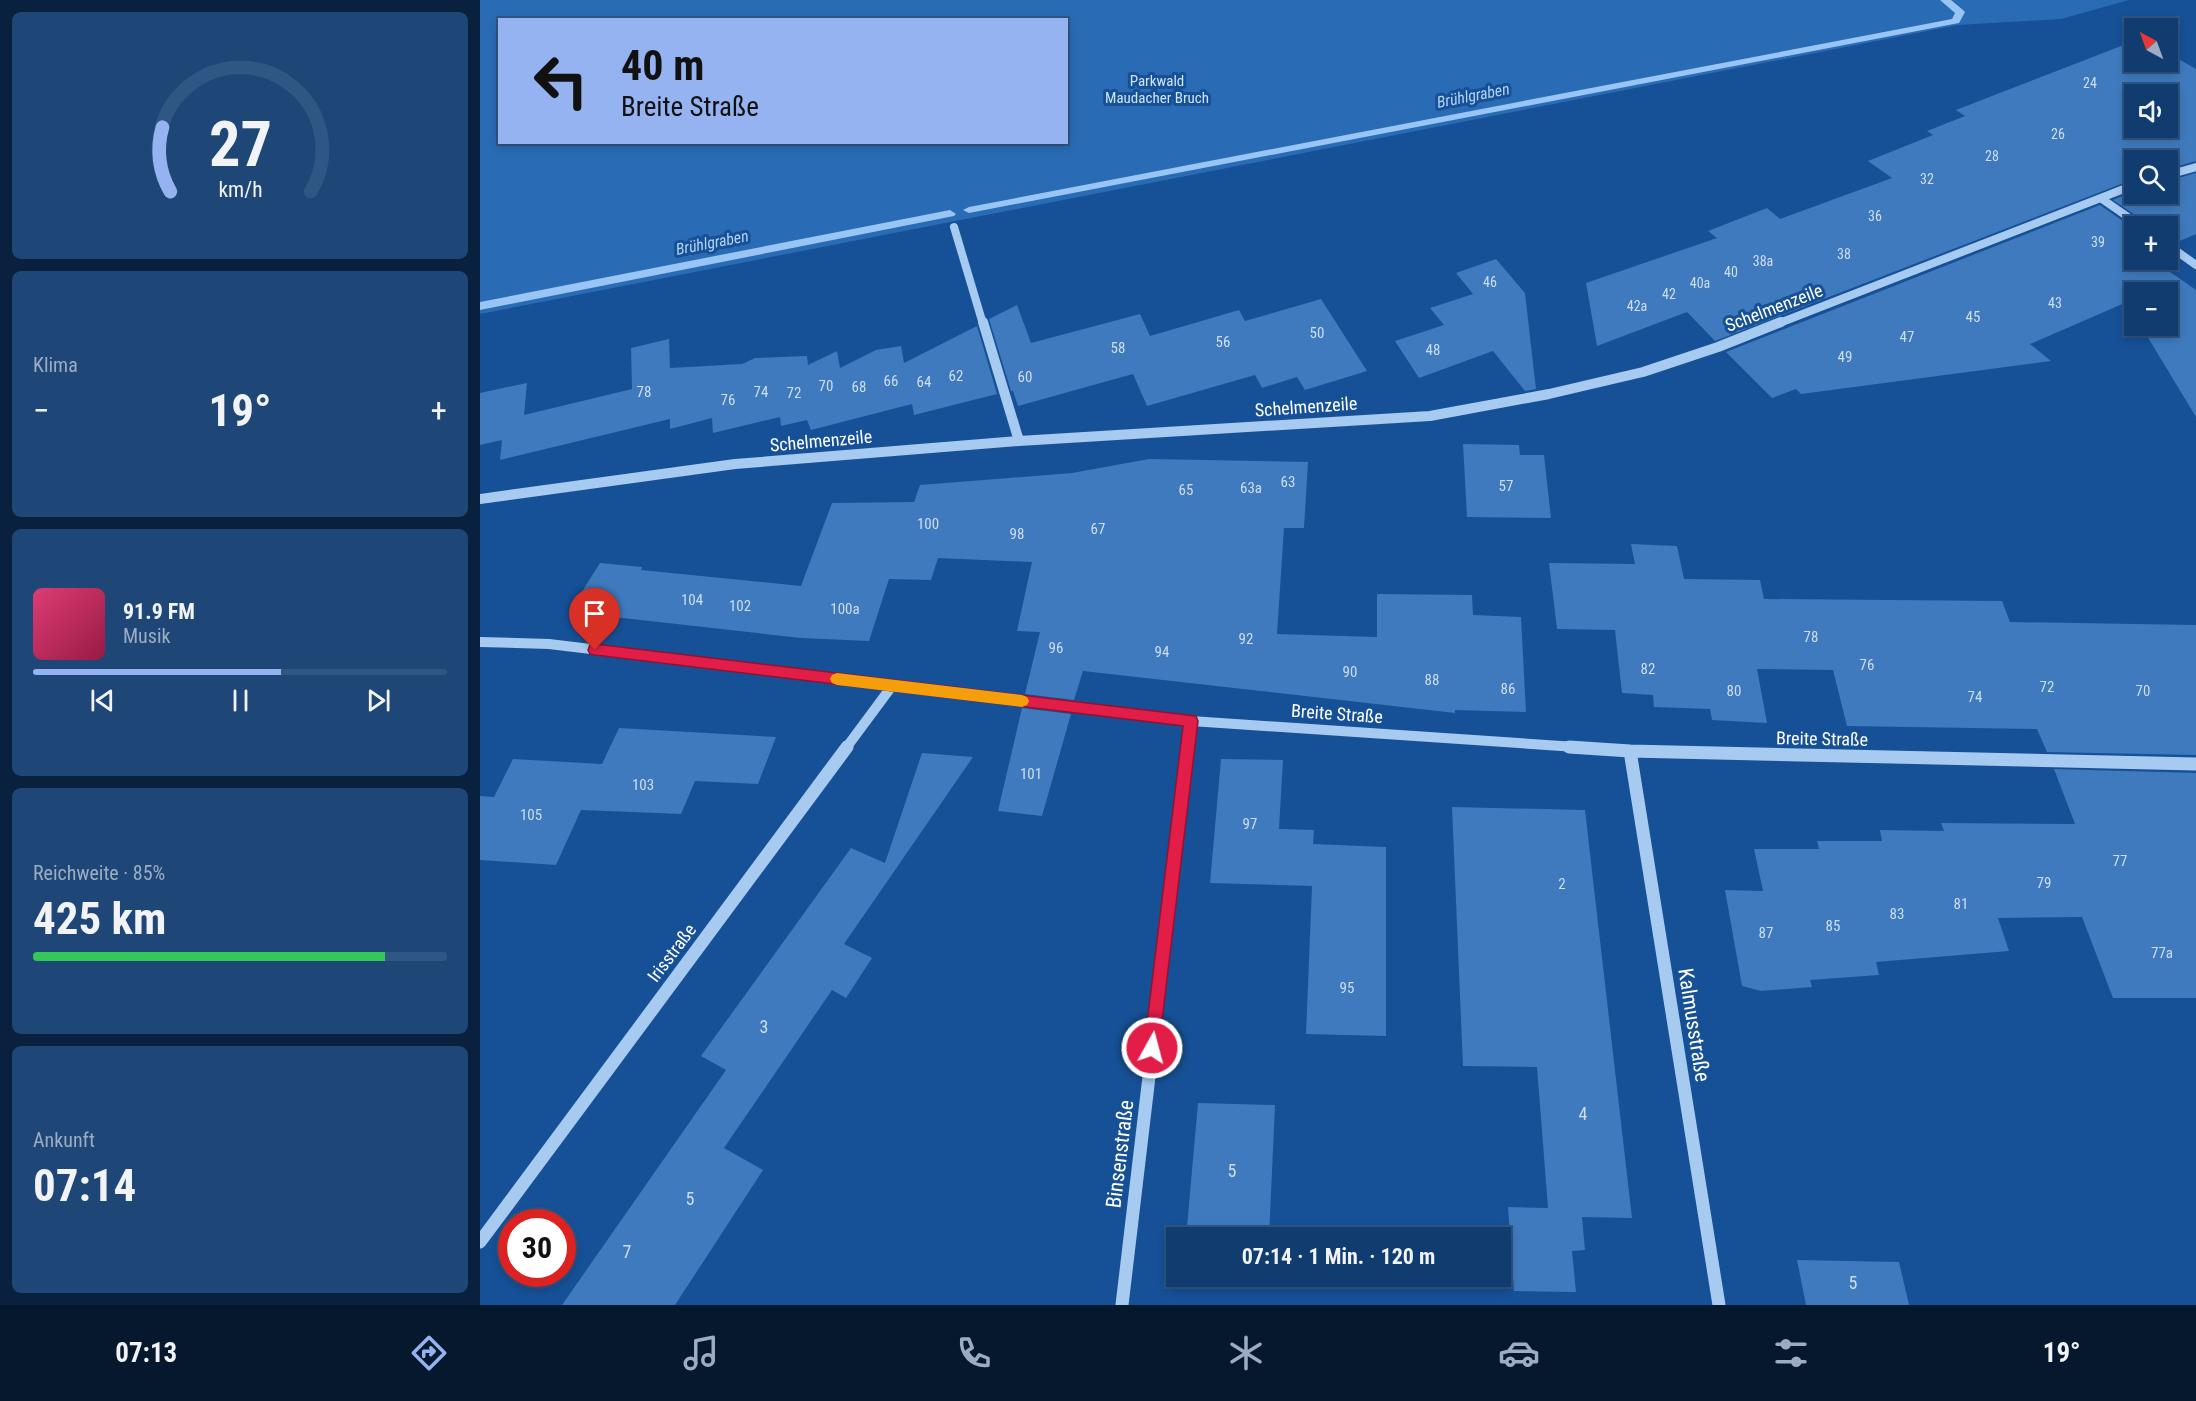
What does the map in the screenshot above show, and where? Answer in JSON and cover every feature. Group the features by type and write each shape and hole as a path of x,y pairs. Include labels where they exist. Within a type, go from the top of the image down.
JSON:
{"street":[{"path":"2178,172 2196,167"},
{"name":"Schelmenzeile","path":"480,499 735,464 1019,441 1430,416 1549,394 1643,372 1718,347 2124,189"},
{"path":"2102,199 2127,216"},
{"path":"954,228 1019,441"},
{"path":"2178,252 2196,265"},
{"name":"Breite Straße","path":"480,642 549,644 1191,721 1630,751 2196,764"},
{"name":"Irisstraße","path":"480,1242 892,686"},
{"name":"Binsenstraße","path":"1122,1305 1191,721"},
{"name":"Kalmusstraße","path":"1630,751 1719,1305"}],"green space":[{"name":"Parkwald Maudacher Bruch","path":"480,0 2129,0 2061,19 1958,25 480,314"}],"building":[{"path":"2124,45 2124,72 2178,72 2178,59 2196,69 2196,161 2178,166 2178,150 2124,150 2124,183 1715,341 1687,312 1597,346 1586,283 1717,238 1708,231 1767,208 1780,219 1892,178 1868,161 1933,135 1927,131 1965,116 1956,110"},
{"path":"2196,173 2196,234 2178,242 2178,216 2137,216 2113,200 2124,195 2124,204 2178,204 2178,178"},
{"path":"2100,205 2124,222 2124,270 2167,270 2196,290 2196,417 2147,336 2178,336 2178,282 2124,282 2124,303 2030,344 2051,361 1801,394 1796,389 1772,398 1726,352"},
{"path":"1496,259 1525,293 1536,389 1525,391 1493,351 1419,378 1395,341 1444,325 1430,308 1473,294 1456,273"},
{"path":"1321,299 1367,371 1305,390 1297,377 1262,388 1255,375 1147,406 1133,374 1018,406 1013,391 1011,391 989,319 1017,305 1031,343 1140,314 1150,336 1239,310 1245,321"},
{"path":"977,326 997,394 914,415 912,404 811,430 807,420 781,426 780,417 713,433 712,418 670,429 670,419 500,460 502,440 480,445 480,393 527,383 524,415 632,389 631,348 669,339 670,368 742,364 755,358 807,356 808,365 837,351 840,368 876,350 901,346 904,363"},
{"path":"1463,444 1519,445 1520,455 1544,455 1551,518 1467,517"},
{"path":"1149,459 1308,462 1304,528 1284,528 1277,634 1377,637 1377,594 1472,595 1473,615 1521,617 1526,712 1455,710 1455,713 1083,671 1074,700 1025,694 1040,632 1017,631 1032,562 938,558 931,580 889,579 869,641 801,638 569,612 600,563 642,567 641,570 801,586 832,503 914,502 920,485 1072,473"},
{"path":"1631,544 1677,546 1684,579 1760,580 1764,599 2002,601 2010,622 2196,625 2196,755 2047,752 2037,729 1847,726 1833,670 1757,669 1767,723 1712,720 1710,709 1654,707 1653,695 1622,693 1615,630 1557,629 1549,563 1635,564"},
{"path":"1022,708 1071,714 1042,816 998,811"},
{"path":"619,728 776,737 758,784 695,781 681,814 581,810 556,865 480,860 480,796 494,797 513,759 602,764"},
{"path":"922,753 973,757 844,944 872,958 846,998 832,990 724,1148 763,1170 675,1305 562,1305 726,1070 701,1056 851,848 885,863"},
{"path":"1221,759 1283,760 1279,829 1314,830 1313,844 1386,847 1386,1036 1306,1034 1312,886 1210,883"},
{"path":"2054,769 2196,773 2196,998 2113,998 2082,917 1998,918 2009,951 1876,962 1879,975 1810,980 1812,987 1761,991 1742,986 1725,890 1763,891 1754,849 1819,849 1817,841 1882,841 1880,830 1944,831 1941,823 2075,824"},
{"path":"1452,807 1585,810 1632,1218 1582,1217 1585,1250 1572,1251 1576,1292 1514,1291 1508,1207 1548,1208 1537,1067 1463,1066"},
{"path":"1198,1103 1275,1105 1269,1227 1187,1227"},
{"path":"1797,1260 1899,1262 1909,1305 1806,1305"}],"waterway":[{"name":"Brühlgraben","path":"969,210 1956,21 1960,12 1945,0"},
{"name":"Brühlgraben","path":"480,306 950,214"}],"slow traffic":[{"path":"837,679 1022,701"}],"route":[{"path":"595,650 1191,721 1152,1048"}]}
